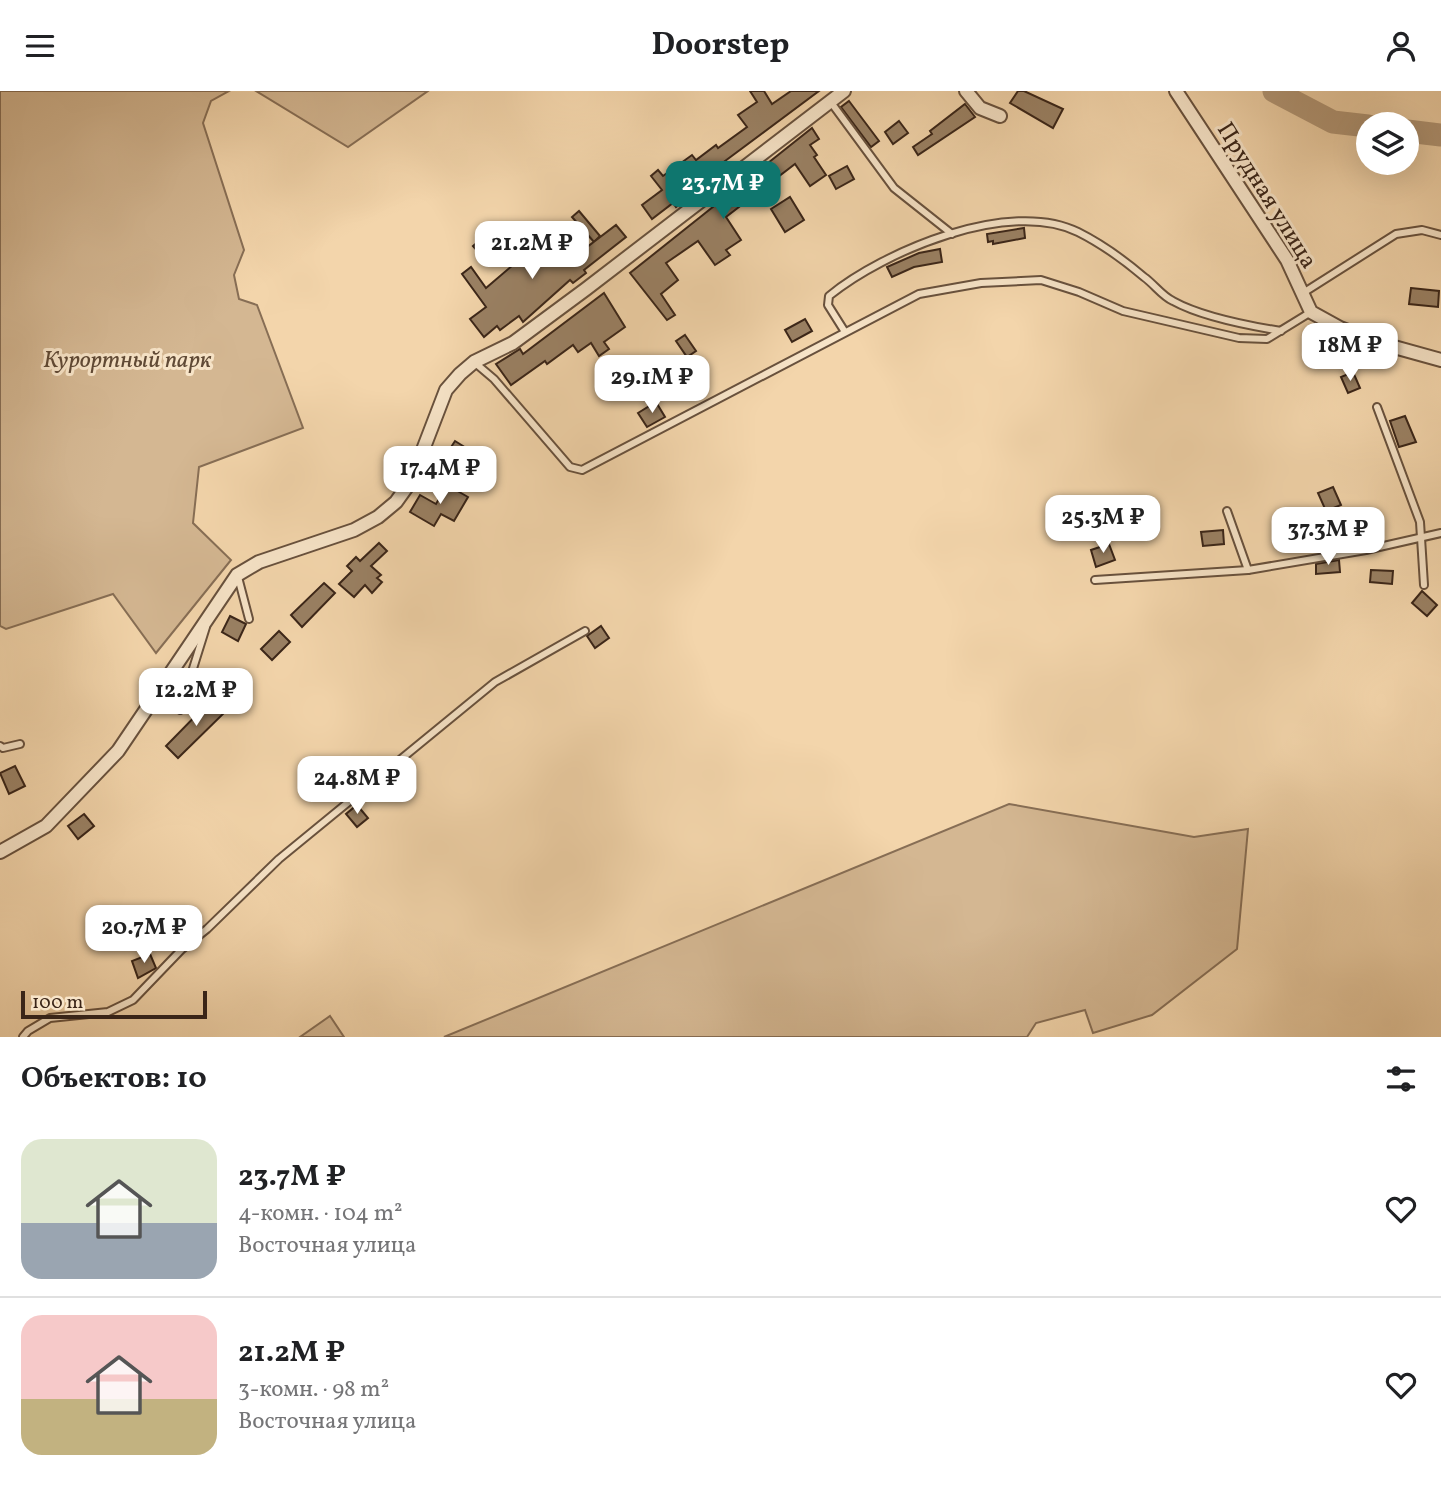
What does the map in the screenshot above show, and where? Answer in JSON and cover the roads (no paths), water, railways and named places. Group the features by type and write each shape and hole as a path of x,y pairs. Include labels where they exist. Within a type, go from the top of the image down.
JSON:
{"street":[{"path":"0,852 46,826 118,751 237,575 259,562 354,530 396,502 411,481 446,390 474,362 513,343 844,91"},
{"path":"965,91 980,108 1000,116"},
{"name":"Прудная улица","path":"1176,91 1287,260 1311,313"},
{"path":"1311,313 1376,342 1441,360"}],"lane":[{"path":"830,101 894,188 952,234"},
{"path":"845,332 828,306 830,296 876,266 952,234 1005,222 1050,221 1077,231 1113,252 1172,301 1226,319 1281,331"},
{"path":"1301,294 1396,234 1422,230 1441,235"},
{"path":"474,362 494,379 570,467 582,470 919,293 981,283 1041,280 1079,292 1123,311 1239,338 1267,339 1311,313"},
{"path":"1377,407 1420,522 1424,585"},
{"path":"1227,511 1248,570"},
{"path":"1095,580 1248,570 1366,550 1441,533"},
{"path":"237,575 249,619"},
{"path":"180,710 204,639 208,618"},
{"path":"23,1037 50,1018 108,1012 134,1000 182,949 207,929 279,859 495,682 585,631"},
{"path":"0,746 3,748 20,744"}],"waterway":[{"path":"1274,91 1333,122 1356,125"},
{"path":"1419,132 1441,135"}],"park label":[{"name":"Курортный парк","path":"127,361"}]}
